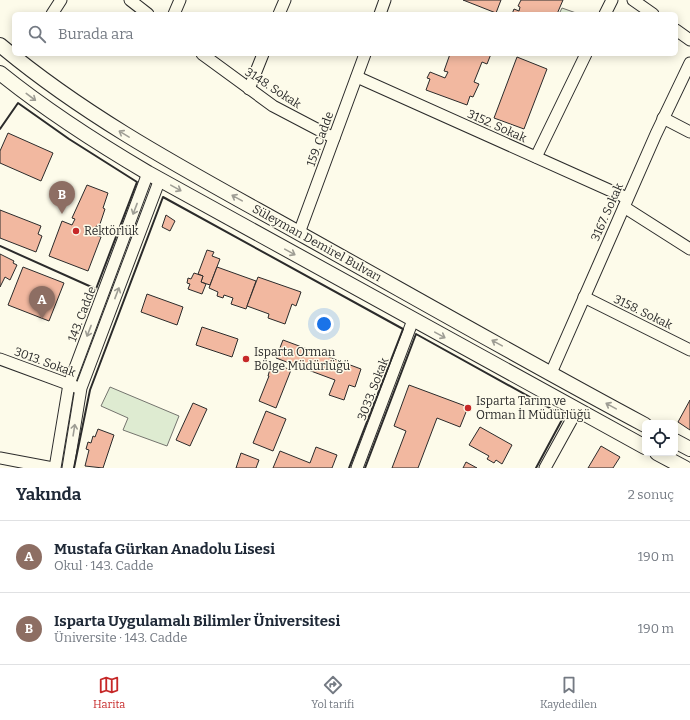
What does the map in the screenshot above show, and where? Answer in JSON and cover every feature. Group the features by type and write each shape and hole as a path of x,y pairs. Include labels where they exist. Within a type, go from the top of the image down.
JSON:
{"main road":[{"name":"Süleyman Demirel Bulvarı","path":"0,45 12,52"},
{"name":"Süleyman Demirel Bulvarı","path":"22,58 49,84 108,125 642,423"},
{"path":"0,73 63,120 154,176 413,320 642,444"},
{"path":"678,443 690,449"},
{"path":"663,456 685,468"}],"street":[{"path":"53,12 61,0"},
{"path":"130,0 145,12"},
{"path":"175,12 180,0"},
{"path":"281,12 285,0"},
{"path":"381,12 385,0"},
{"path":"606,12 612,0"},
{"path":"633,0 650,12"},
{"path":"678,31 690,40"},
{"name":"3148. Sokak","path":"205,56 249,89 287,114 334,138"},
{"path":"249,89 262,56"},
{"name":"159. Cadde","path":"299,233 364,56"},
{"path":"536,157 585,56"},
{"name":"3167. Sokak","path":"551,373 663,118 690,63"},
{"name":"3152. Sokak","path":"357,77 536,157 626,203 690,249"},
{"path":"663,118 690,132"},
{"name":"143. Cadde","path":"54,468 69,384 154,176"},
{"name":"143. Cadde","path":"68,468 81,388 154,176"},
{"name":"3158. Sokak","path":"584,297 690,350"},
{"name":"3033. Sokak","path":"357,468 413,320"},
{"name":"3013. Sokak","path":"0,359 81,388"},
{"path":"545,468 577,410"},
{"path":"0,458 54,468"}],"green space":[{"path":"562,8 573,12 560,12"},
{"path":"110,387 179,416 167,446 123,430 128,418 101,406"}],"building":[{"path":"463,0 501,0 496,12"},
{"path":"521,0 563,0 558,12 513,12 514,9 519,11 520,7 518,6"},
{"path":"449,56 490,56 487,64 482,62 474,82 479,84 473,97 470,96 467,105 426,90 430,79 427,78 430,72 445,78 448,72 444,71"},
{"path":"517,57 547,69 524,129 494,118"},
{"path":"8,133 53,153 41,181 0,163 0,151"},
{"name":"Rektörlük","path":"87,185 108,193 99,227 96,226 93,234 101,237 88,271 49,256 62,221 72,225 75,219 72,218"},
{"path":"0,210 41,226 38,234 42,236 36,252 0,238"},
{"path":"166,215 175,221 170,231 162,227"},
{"path":"207,250 214,252 212,256 220,259 210,285 201,282 203,276 198,274"},
{"path":"0,254 14,261 13,263 17,265 10,280 5,277 0,287"},
{"path":"23,267 64,283 49,321 8,305"},
{"path":"217,267 256,281 246,309 231,304 233,298 224,295 223,298 217,296 218,292 209,288"},
{"path":"194,273 203,276 201,282 206,284 202,294 188,289 190,284 187,283 188,278 191,279"},
{"path":"258,277 301,292 296,306 292,304 285,324 268,318 269,314 247,306"},
{"path":"147,294 183,307 177,325 141,312"},
{"path":"202,327 238,339 232,357 196,345"},
{"path":"283,340 361,369 355,387 349,385 344,400 329,395 335,380 276,358"},
{"path":"275,364 291,370 276,408 259,401 269,376 270,369 273,370"},
{"path":"409,385 468,407 460,427 437,418 418,468 392,468 406,431 394,426"},
{"path":"690,400 690,430 678,422"},
{"path":"193,403 207,409 190,446 176,440"},
{"path":"266,411 286,419 273,451 253,443"},
{"path":"480,427 512,445 502,464 496,460 494,463 487,459 489,456 469,445"},
{"path":"98,429 114,435 103,468 85,466 89,450 86,449 88,442 91,443 93,436 95,437"},
{"path":"601,446 620,457 613,468 588,468"},
{"path":"316,447 337,455 332,468 273,468 280,451 310,463"},
{"path":"241,453 259,460 256,468 236,468"},
{"path":"466,462 477,468 463,468"}],"wall":[{"path":"0,129 18,103 69,139 137,182 96,289 0,246"},
{"path":"74,468 90,390 163,197 403,329 349,468"},
{"path":"365,468 416,334 564,416 536,468"}],"place":[{"name":"Isparta Uygulamalı Bilimler Üniversitesi","path":"62,214"},
{"name":"Rektörlük","path":"76,231"},
{"name":"Mustafa Gürkan Anadolu Lisesi","path":"42,319"},
{"name":"Isparta Orman Bölge Müdürlüğü","path":"246,359"},
{"name":"Isparta Tarım ve Orman İl Müdürlüğü","path":"468,408"}]}
